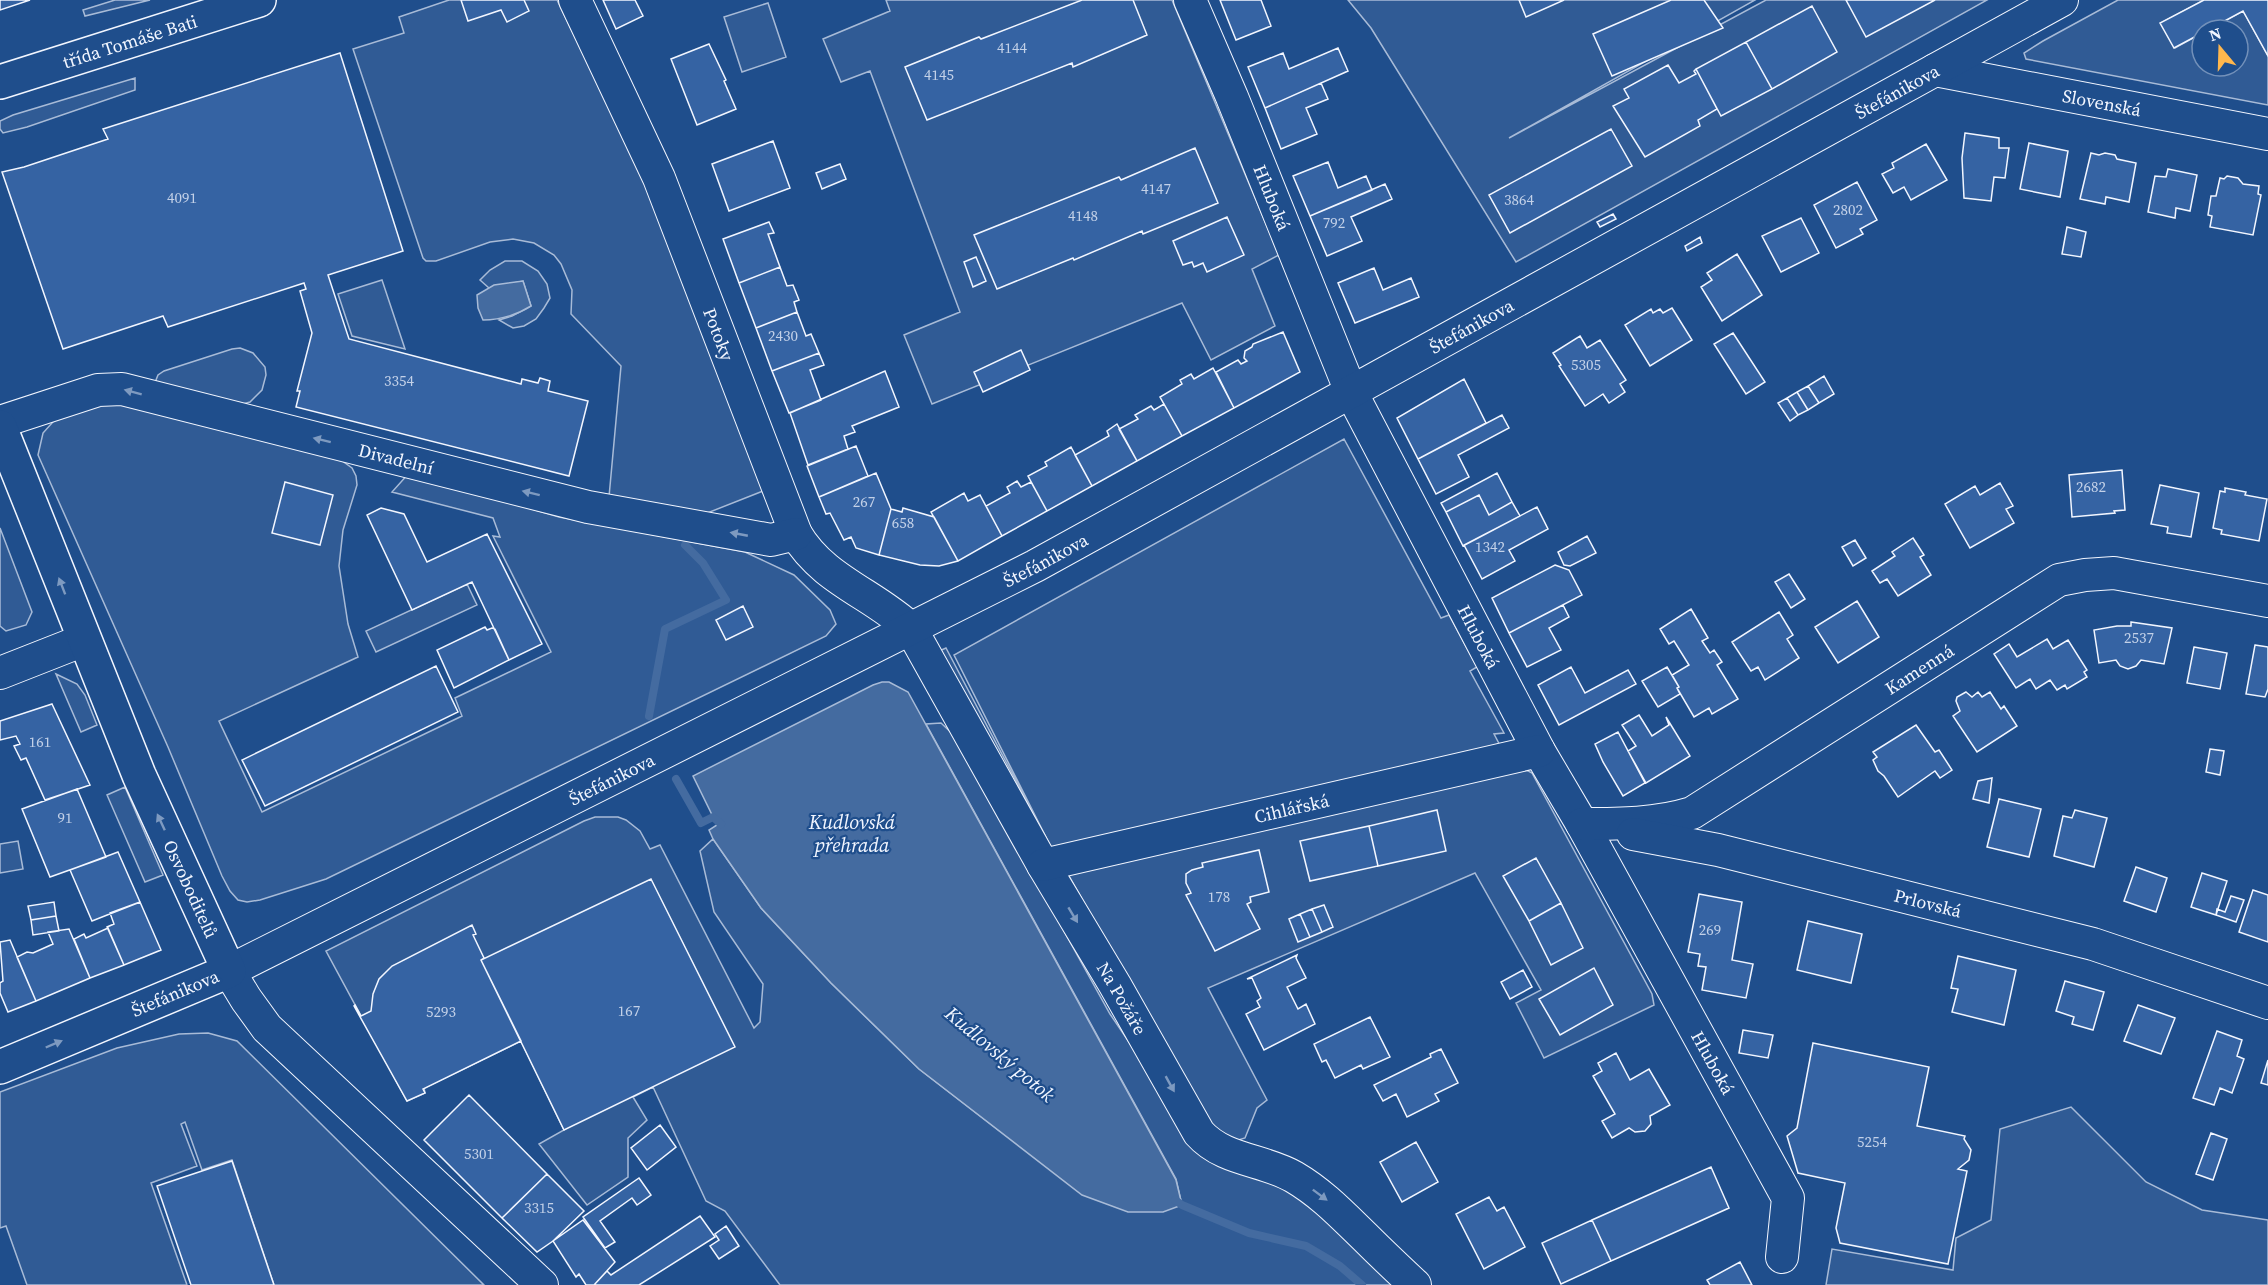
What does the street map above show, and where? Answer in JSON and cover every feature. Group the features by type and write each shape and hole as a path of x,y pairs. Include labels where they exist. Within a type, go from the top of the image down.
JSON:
{"main road":[{"name":"třída Tomáše Bati","path":"0,82 259,0"},
{"name":"Osvoboditelů","path":"0,424 139,775 229,970"},
{"name":"Štefánikova","path":"0,1067 229,970"}],"street":[{"name":"Potoky","path":"575,0 659,178 796,534 804,548 833,575 889,610 911,629"},
{"name":"Hluboká","path":"1190,0 1232,97 1351,392 1539,751 1582,824 1788,1198 1782,1257"},
{"name":"Štefánikova","path":"229,970 911,629 1097,533 2062,0"},
{"name":"Slovenská","path":"1935,70 2268,134"},
{"name":"Divadelní","path":"0,424 98,390 122,389 588,507 771,540 796,534"},
{"name":"Kamenná","path":"1582,824 1641,824 1669,820 1692,813 2059,580 2114,573 2268,601"},
{"name":"Na Požáře","path":"911,629 1043,865 1115,985 1199,1133 1208,1143 1221,1151 1277,1169 1315,1190 1334,1205 1414,1285"},
{"path":"0,673 84,640"},
{"name":"Cihlářská","path":"1043,865 1539,751"},
{"name":"Prlovská","path":"1582,824 1719,850 2093,944 2268,1004"},
{"name":"Osvoboditelů","path":"229,970 267,1028 542,1285"}],"shaded area":[{"path":"115,0 150,0 85,16 83,10"},
{"path":"449,0 557,0 645,181 763,491 687,521 609,497 621,366 571,314 572,290 561,264 554,255 534,243 513,239 490,242 436,261 426,261 423,258 353,49 404,33 399,17"},
{"path":"886,0 1172,0 1279,255 1252,269 1275,326 1211,360 1182,303 932,404 904,335 960,312 870,71 841,82 823,39 890,11"},
{"path":"1348,0 1755,0 1509,138 1766,0 1987,0 1516,262 1371,28"},
{"path":"2118,0 2204,0 2161,23 2175,48 2190,40 2190,78 2250,78 2250,24 2268,56 2268,105 2026,59 2024,53"},
{"path":"768,3 786,57 742,72 724,17"},
{"path":"2243,11 2247,18 2230,18"},
{"path":"135,78 135,90 27,127 3,133 0,129 0,121 13,115"},
{"path":"505,261 522,261 538,271 547,284 550,298 536,319 524,326 513,328 499,320 531,306 523,281 489,288 480,280 490,270"},
{"path":"382,280 405,349 352,336 338,294"},
{"path":"240,348 253,353 265,367 266,375 262,390 250,402 236,406 158,386 156,380 158,375 164,371"},
{"path":"126,403 338,458 352,468 356,476 357,485 343,530 339,566 348,624 358,657 219,721 262,812 462,716 455,698 551,652 493,536 500,537 493,518 392,492 409,473 559,517 745,552 794,575 830,610 836,624 826,636 326,879 260,900 247,902 238,900 222,876 168,747 38,455 43,433 60,414 71,408"},
{"path":"1344,439 1441,618 1449,615 1477,667 1470,671 1504,733 1494,734 1504,753 1053,851 954,655"},
{"path":"0,528 32,612 26,625 6,631 0,626"},
{"path":"467,584 477,605 376,652 366,631"},
{"path":"946,648 1053,851 932,654"},
{"path":"56,674 77,684 85,695 97,725 81,732"},
{"path":"941,723 957,738 1110,1014 1202,1150 1308,1199 1392,1285 780,1285 725,1211 706,1201 653,1087 633,1097 647,1120 628,1138 628,1177 587,1205 539,1144 564,1130 521,1041 424,1088 425,1093 407,1101 326,951 584,821 595,817 618,817 640,831 650,849 660,845 754,1028 760,1022 763,984 714,912 700,851 713,839 761,908 831,983 919,1069 1000,1131 1182,1205 1176,1179 926,724"},
{"path":"1521,767 1532,773 1652,994 1654,1005 1544,1058 1516,1003 1541,990 1475,873 1208,988 1267,1100 1257,1108 1245,1138 1232,1142 1210,1126 1068,874"},
{"path":"125,787 163,875 145,882 107,795"},
{"path":"18,841 23,869 0,873 0,844"},
{"path":"208,1033 237,1041 484,1285 274,1285 232,1160 202,1170 185,1122 181,1124 197,1166 151,1183 187,1285 27,1285 6,1226 0,1228 0,1092 117,1048 179,1034"},
{"path":"2071,1107 2146,1182 2202,1210 2268,1220 2268,1285 1826,1285 1832,1249 1953,1270 1956,1238 1991,1220 2000,1129"}],"water":[{"path":"523,281 531,306 508,317 483,320 478,308 477,295 494,285"},
{"name":"Kudlovská přehrada","path":"882,682 889,682 908,692 1176,1180 1182,1205 1163,1212 1128,1212 1082,1195 919,1069 831,983 761,908 713,839 709,830 717,825 693,776"}],"building":[{"path":"0,0 30,0 0,10"},
{"path":"461,0 524,0 529,11 507,22 501,10 468,21"},
{"path":"603,0 635,0 643,16 616,29"},
{"path":"1082,0 1133,0 1147,35 1073,67 1072,63 927,120 905,67 979,37 981,39"},
{"path":"1220,0 1261,0 1271,26 1236,40"},
{"path":"1519,0 1564,0 1526,17"},
{"path":"1671,0 1704,0 1723,28 1612,76 1593,34"},
{"path":"1846,0 1935,0 1866,37"},
{"path":"2204,0 2268,0 2268,56 2250,24 2250,18 2247,18 2243,11 2230,18 2190,18 2190,39 2174,48 2160,23"},
{"path":"1812,6 1837,52 1772,89 1746,42"},
{"path":"1746,42 1772,89 1721,116 1696,69"},
{"path":"709,44 726,80 724,81 736,109 697,125 671,59"},
{"path":"1338,48 1348,71 1265,108 1248,67 1283,53 1289,69"},
{"path":"340,53 403,251 328,275 349,339 521,384 522,379 538,383 540,378 550,381 548,391 588,401 569,476 296,407 300,391 297,391 312,333 300,291 306,289 304,283 168,327 163,316 63,349 2,172 108,139 103,129"},
{"path":"1668,65 1679,83 1696,74 1694,71 1696,69 1717,109 1698,120 1700,126 1645,157 1613,106 1629,98 1624,89"},
{"path":"1321,83 1328,99 1306,108 1317,134 1281,149 1265,108"},
{"path":"1611,129 1632,166 1510,233 1489,195"},
{"path":"1965,133 1999,138 1999,148 2009,148 2005,178 1994,177 1991,201 1964,198 1962,158"},
{"path":"773,141 790,188 729,211 712,164"},
{"path":"2029,143 2068,151 2060,197 2020,189"},
{"path":"1926,144 1947,180 1911,200 1904,187 1893,193 1882,174 1894,168 1892,163"},
{"path":"1195,148 1218,203 997,289 974,235 1119,177 1121,180"},
{"path":"2091,153 2115,155 2117,159 2136,163 2129,202 2106,197 2105,204 2080,199"},
{"path":"1328,162 1338,188 1366,176 1372,190 1310,216 1293,176"},
{"path":"840,164 846,179 822,189 816,173"},
{"path":"2168,169 2197,175 2190,211 2176,208 2175,218 2148,212 2155,176 2166,177"},
{"path":"2227,176 2238,178 2243,184 2259,186 2258,194 2261,195 2253,235 2210,227 2212,216 2208,215 2211,196 2216,196 2220,178 2224,179"},
{"path":"1857,182 1877,220 1860,229 1863,234 1836,248 1814,205"},
{"path":"1385,184 1392,199 1351,217 1362,241 1327,256 1310,216"},
{"path":"1613,214 1616,219 1600,227 1597,222"},
{"path":"1227,217 1244,255 1207,272 1203,263 1194,267 1192,262 1183,265 1173,241"},
{"path":"1801,218 1819,253 1781,272 1762,236"},
{"path":"769,222 774,233 768,234 780,267 739,283 723,239"},
{"path":"2067,227 2086,232 2081,257 2062,254"},
{"path":"1700,237 1702,243 1687,251 1685,246"},
{"path":"1737,254 1762,295 1722,321 1701,287 1712,280 1707,273"},
{"path":"976,257 986,281 973,287 964,262"},
{"path":"780,267 787,286 793,285 799,300 794,302 797,312 756,328 739,283"},
{"path":"1374,268 1383,290 1411,278 1419,297 1355,323 1338,283"},
{"path":"1672,308 1692,340 1650,366 1625,325 1651,309 1653,313 1660,309 1663,313"},
{"path":"797,312 806,336 811,334 819,353 772,371 756,328"},
{"path":"1283,332 1300,372 1234,408 1216,372 1238,360 1241,364 1247,361 1244,358 1245,351 1253,344"},
{"path":"1733,333 1765,382 1746,394 1714,344"},
{"path":"1580,336 1587,348 1600,340 1626,380 1620,384 1625,392 1609,403 1603,394 1585,406 1553,353"},
{"path":"1021,350 1030,370 983,392 974,372"},
{"path":"819,353 824,365 810,370 821,400 789,413 772,371"},
{"path":"1213,368 1234,408 1182,436 1160,397 1182,384 1180,380 1191,374 1194,379"},
{"path":"885,371 899,407 852,426 855,432 844,436 848,449 808,465 790,413"},
{"path":"1824,376 1834,394 1819,403 1808,386"},
{"path":"1464,379 1486,423 1418,459 1397,418"},
{"path":"1808,386 1819,403 1808,410 1797,392"},
{"path":"1797,392 1808,410 1798,415 1787,398"},
{"path":"1787,398 1798,415 1790,421 1778,403"},
{"path":"1164,404 1182,436 1137,461 1119,429 1138,419 1135,415 1151,406 1154,410"},
{"path":"1502,415 1509,428 1458,455 1469,477 1436,494 1418,459"},
{"path":"1117,424 1137,461 1092,486 1075,455 1109,436 1107,431"},
{"path":"856,446 868,476 819,497 807,466"},
{"path":"1071,447 1092,486 1047,511 1028,476 1047,466 1045,462"},
{"path":"2122,470 2125,510 2072,517 2069,475"},
{"path":"876,473 891,509 879,555 856,548 851,537 844,540 830,513 826,514 819,497"},
{"path":"1497,473 1512,502 1489,515 1479,495 1446,512 1441,503"},
{"path":"1017,481 1021,487 1031,482 1047,511 1002,536 986,506 1010,493 1007,487"},
{"path":"285,482 333,495 320,545 272,533"},
{"path":"2000,483 2013,506 2006,509 2014,523 1970,548 1945,504 1975,486 1980,495"},
{"path":"2160,485 2199,493 2191,537 2167,533 2168,527 2151,524"},
{"path":"2225,488 2267,499 2259,541 2221,534 2222,530 2213,528 2220,491 2225,492"},
{"path":"964,493 968,501 980,495 1002,536 958,561 931,512"},
{"path":"1479,495 1489,515 1512,502 1520,516 1463,546 1446,512"},
{"path":"1537,507 1548,529 1509,550 1515,561 1482,579 1464,545"},
{"path":"381,508 404,514 427,562 487,534 542,644 509,660 472,582 412,610 367,515"},
{"path":"903,508 934,517 958,561 939,566 920,565 879,555 891,509 902,512"},
{"path":"1587,536 1596,553 1570,566 1564,565 1558,552"},
{"path":"1913,538 1924,555 1920,557 1931,575 1898,596 1887,579 1880,583 1872,571 1895,556 1892,552"},
{"path":"1855,540 1866,558 1853,566 1842,547"},
{"path":"1555,565 1569,570 1582,595 1509,633 1492,598"},
{"path":"1789,574 1805,599 1791,608 1775,582"},
{"path":"1857,601 1879,637 1838,663 1815,627"},
{"path":"1563,605 1569,617 1549,628 1561,650 1527,667 1509,633"},
{"path":"743,606 753,627 726,640 716,620"},
{"path":"1691,609 1708,638 1702,641 1710,653 1714,650 1722,662 1717,665 1738,699 1712,714 1709,708 1694,717 1672,675 1689,665 1674,641 1669,644 1660,629"},
{"path":"1779,612 1793,635 1787,639 1799,658 1765,680 1758,667 1751,671 1732,642"},
{"path":"2131,622 2172,628 2164,664 2141,660 2136,666 2128,669 2120,666 2116,660 2099,663 2094,630 2131,626"},
{"path":"485,627 487,630 495,629 509,660 454,688 437,650"},
{"path":"2047,639 2053,649 2068,640 2087,670 2084,672 2087,677 2067,689 2065,685 2057,690 2050,680 2036,689 2030,679 2016,688 1994,654 2009,644 2017,657"},
{"path":"2255,645 2268,647 2268,689 2265,697 2246,694"},
{"path":"2194,647 2227,653 2220,689 2187,683"},
{"path":"436,666 458,712 265,806 242,760"},
{"path":"1571,667 1585,693 1628,670 1636,684 1559,725 1538,685"},
{"path":"1667,667 1679,687 1677,688 1680,694 1658,707 1642,681"},
{"path":"1966,692 1972,697 1978,692 1982,697 1990,692 2001,709 2004,706 2017,726 1977,752 1953,716 1960,711 1956,701 1957,697"},
{"path":"52,704 90,785 45,800 26,758 21,760 14,746 20,744 16,736 0,740 0,721"},
{"path":"1639,715 1652,736 1669,725 1666,717 1690,756 1646,783 1628,751 1636,746 1622,725"},
{"path":"1916,725 1935,752 1939,750 1952,770 1940,778 1935,771 1898,797 1878,771 1873,760 1877,757 1873,752"},
{"path":"1618,732 1645,783 1623,796 1595,744"},
{"path":"2210,749 2224,751 2220,775 2206,772"},
{"path":"1992,778 1989,803 1973,799 1978,781"},
{"path":"77,789 106,857 50,877 22,809"},
{"path":"1999,799 2041,809 2029,857 1987,847"},
{"path":"1437,810 1446,851 1378,866 1369,826"},
{"path":"2075,810 2107,818 2094,867 2054,856 2063,816 2072,818"},
{"path":"1369,826 1378,866 1310,881 1300,841"},
{"path":"1259,850 1269,892 1250,897 1251,902 1247,904 1260,929 1215,951 1186,895 1191,893 1186,883 1186,874 1203,867 1202,863"},
{"path":"118,852 140,902 92,921 70,870"},
{"path":"1536,858 1561,903 1529,921 1503,876"},
{"path":"2136,867 2167,878 2156,912 2124,901"},
{"path":"2202,873 2227,881 2216,915 2191,907"},
{"path":"651,879 735,1047 564,1130 481,960"},
{"path":"2253,890 2268,895 2268,942 2239,932"},
{"path":"1699,894 1742,902 1732,960 1753,964 1746,998 1702,990 1706,967 1698,966 1700,954 1688,952"},
{"path":"2231,896 2244,900 2236,922 2216,915 2217,909 2225,912"},
{"path":"54,902 56,916 31,920 28,906"},
{"path":"140,902 161,950 124,965 107,927 114,924 110,913"},
{"path":"1561,903 1583,948 1551,965 1529,921"},
{"path":"1324,905 1333,927 1322,932 1312,909"},
{"path":"1312,909 1322,932 1310,937 1300,914"},
{"path":"1300,914 1310,937 1298,942 1289,919"},
{"path":"56,916 59,931 33,935 31,920"},
{"path":"1808,921 1862,934 1851,983 1797,970"},
{"path":"472,925 476,934 473,935 484,958 481,960 521,1041 423,1089 425,1093 407,1101 354,1006 361,1016 371,1011 373,994 379,979 392,966"},
{"path":"108,928 124,965 90,978 74,939 84,934 86,938"},
{"path":"69,929 90,978 36,1001 17,957 53,944 48,932"},
{"path":"10,940 36,1001 8,1012 0,993 0,983 3,981 0,942"},
{"path":"1297,955 1296,958 1306,978 1287,987 1298,1009 1306,1004 1315,1024 1264,1050 1246,1014 1260,1007 1257,1001 1261,998 1252,978 1247,979"},
{"path":"1958,956 2016,970 2004,1025 1952,1012 1958,989 1951,988"},
{"path":"1594,968 1613,1005 1560,1035 1539,999"},
{"path":"1523,970 1532,987 1510,999 1501,982"},
{"path":"2065,981 2104,992 2093,1030 2072,1024 2074,1017 2056,1011"},
{"path":"2138,1005 2175,1018 2161,1054 2124,1041"},
{"path":"1370,1017 1390,1057 1363,1069 1361,1065 1335,1078 1326,1060 1322,1062 1314,1044"},
{"path":"1743,1030 1773,1035 1768,1058 1739,1053"},
{"path":"2217,1031 2242,1040 2237,1056 2244,1059 2232,1093 2220,1088 2214,1105 2193,1098"},
{"path":"1813,1043 1929,1067 1917,1126 1965,1136 1964,1139 1971,1150 1969,1160 1958,1169 1967,1171 1948,1264 1840,1243 1836,1228 1845,1183 1798,1173 1787,1136 1797,1128"},
{"path":"1441,1049 1458,1083 1435,1094 1439,1101 1407,1117 1396,1094 1383,1101 1374,1085 1431,1057 1430,1054"},
{"path":"1616,1053 1630,1080 1649,1069 1670,1105 1650,1116 1651,1124 1645,1131 1635,1132 1629,1128 1612,1138 1602,1121 1615,1114 1593,1076 1602,1071 1598,1063"},
{"path":"2268,1060 2268,1085 2261,1083"},
{"path":"469,1095 547,1174 502,1218 424,1140"},
{"path":"660,1125 676,1147 647,1170 631,1148"},
{"path":"2211,1133 2227,1139 2213,1180 2196,1174"},
{"path":"1416,1142 1438,1182 1402,1202 1380,1162"},
{"path":"232,1161 274,1285 191,1285 157,1186"},
{"path":"1711,1167 1729,1208 1611,1261 1592,1220"},
{"path":"547,1174 584,1211 553,1241 537,1252 502,1218"},
{"path":"639,1178 651,1195 637,1205 632,1198 600,1221 615,1242 605,1248 583,1217"},
{"path":"1489,1197 1497,1211 1504,1207 1525,1247 1484,1269 1456,1214"},
{"path":"700,1216 715,1237 639,1285 594,1285 607,1271 611,1275"},
{"path":"583,1220 615,1262 594,1285 586,1285 579,1274 576,1277 553,1241"},
{"path":"1592,1220 1611,1261 1561,1284 1542,1243"},
{"path":"726,1226 739,1246 719,1259 710,1246 719,1240 715,1234"},
{"path":"1740,1262 1752,1285 1710,1285 1707,1280"}],"waterway":[{"name":"Kudlovský potok","path":"649,716 665,629 726,600 703,563 685,545"},
{"name":"Kudlovský potok","path":"676,779 701,823 713,817 721,824"},
{"name":"Kudlovský potok","path":"1175,1200 1249,1233 1306,1246 1340,1266 1362,1285"}]}
